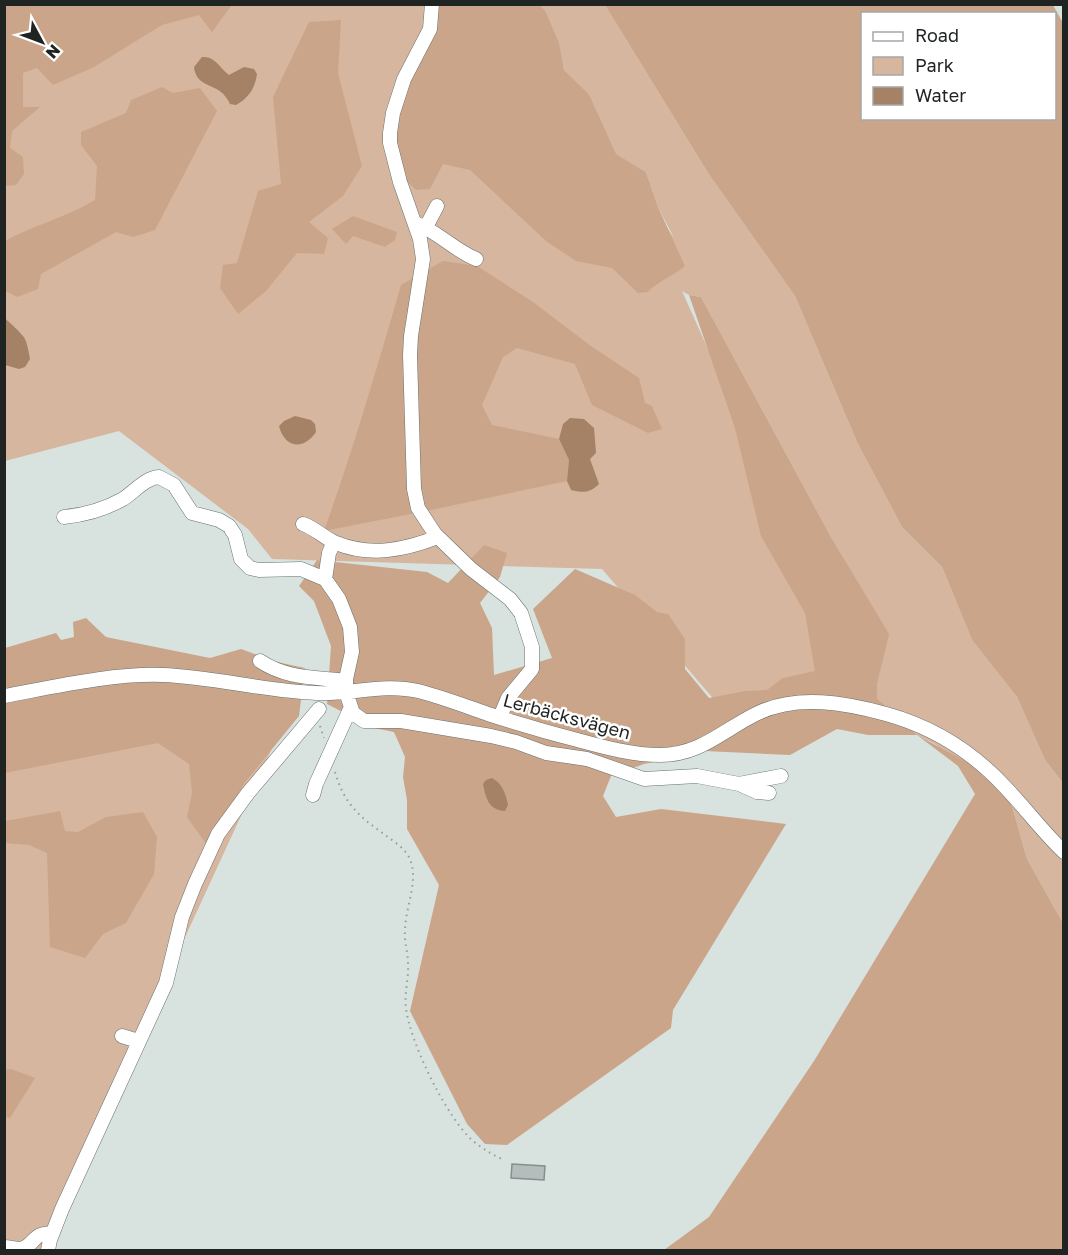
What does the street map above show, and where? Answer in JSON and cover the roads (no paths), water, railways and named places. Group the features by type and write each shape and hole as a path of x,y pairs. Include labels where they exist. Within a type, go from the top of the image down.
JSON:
{"street":[{"path":"432,4 430,29 404,79 393,113 390,132 390,143 400,182 420,225 422,246 423,265 411,336 413,477 418,508 423,519 471,569 510,599 521,613 525,623 531,647 532,669 508,698 500,717"},
{"path":"420,225 437,206"},
{"path":"420,225 459,251 476,259"},
{"path":"64,517 92,512 121,500 146,482 159,477 174,485 192,513 219,520 229,526 235,535 241,559 250,568 259,570 302,569 325,579 339,598 352,639 346,686 356,717 364,721"},
{"path":"304,529 353,549 374,552 403,548 438,537"},
{"path":"325,579 334,542"},
{"path":"260,661 276,670 299,677 346,686"},
{"name":"Lerbäcksvägen","path":"4,696 97,681 154,675 200,678 304,693 346,686 405,689 447,699 607,748 660,755 701,746 758,713 787,704 822,703 871,710 899,718 929,731 973,757 1009,790 1064,852"},
{"path":"313,795 351,707"},
{"path":"48,1251 52,1234 89,1136 166,983 182,917 218,834 248,793 318,709"},
{"path":"344,720 401,721 491,736 546,753 587,759 644,779 697,776 739,784 757,792 769,793"},
{"path":"739,784 781,776"},
{"path":"122,1036 138,1041"},
{"path":"4,1247 18,1249 25,1247 38,1235 52,1234"}],"water":[{"path":"202,57 214,60 229,75 244,67 254,69 257,74 256,79 248,96 236,105 230,104 221,92 201,81 194,67"},
{"path":"4,318 25,339 30,359 25,367 19,369 5,365"},
{"path":"295,416 311,420 315,424 316,432 301,444 290,443 282,434 279,426"},
{"path":"570,418 584,419 594,428 596,453 590,459 599,484 586,492 571,490 567,481 569,460 559,439 563,424"},
{"path":"492,778 505,793 508,805 505,811 492,806 487,799 483,784"}]}
